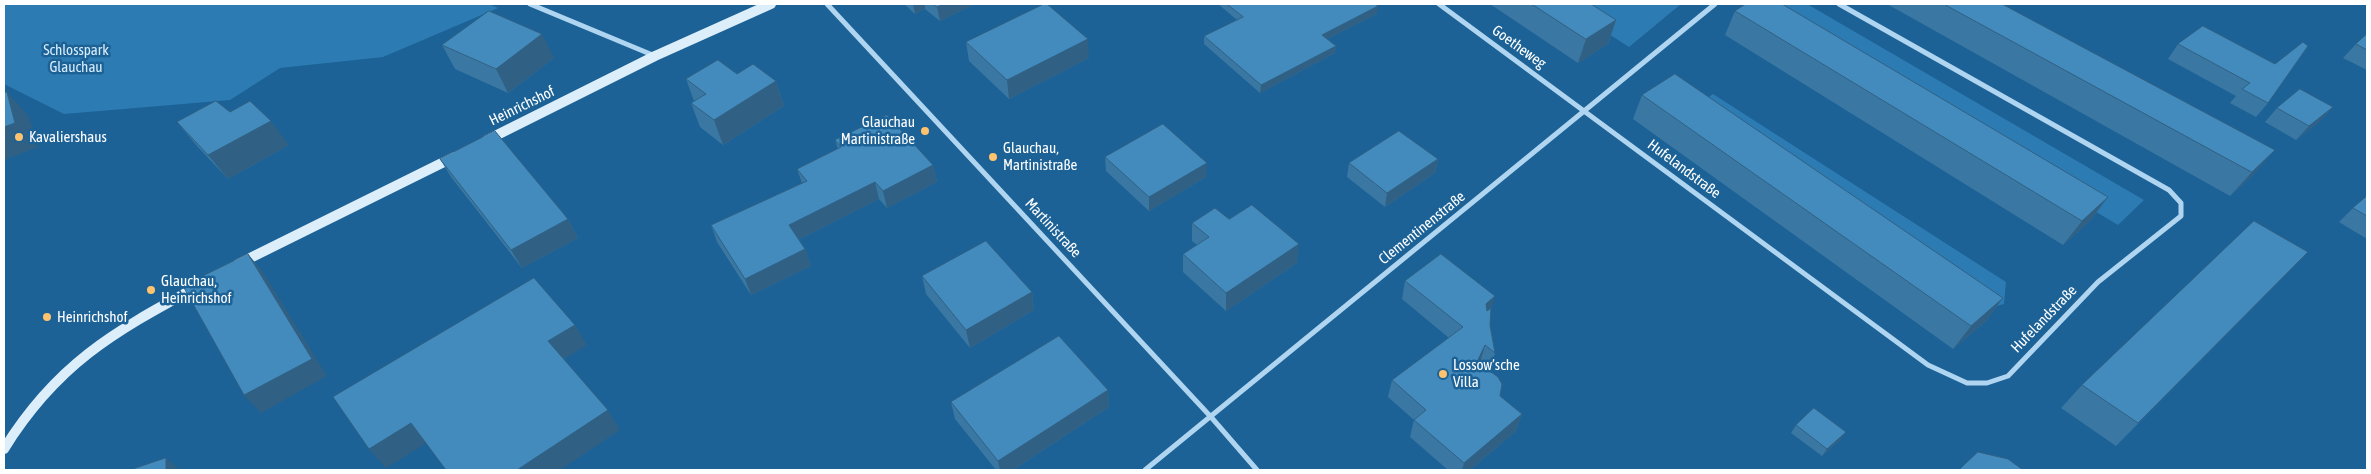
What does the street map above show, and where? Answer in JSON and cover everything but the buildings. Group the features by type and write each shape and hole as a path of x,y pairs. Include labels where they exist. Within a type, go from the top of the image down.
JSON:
{"street":[{"path":"530,4 655,56"},
{"name":"Heinrichshof","path":"479,144 655,56 772,4"},
{"name":"Martinistraße","path":"828,4 1258,470"},
{"name":"Goetheweg","path":"1439,4 1584,111"},
{"name":"Clementinenstraße","path":"1145,470 1715,4"},
{"name":"Hufelandstraße","path":"1584,111 1928,365 1950,378 1976,385 1994,384 2008,376 2098,282 2181,216 2181,204 2169,190 1839,4"},
{"path":"230,268 461,153"},
{"path":"4,449 45,391 68,368 104,339 206,282"}],"green space":[{"name":"Schlosspark Glauchau","path":"4,4 489,4 498,8 383,57 280,68 230,100 64,114 4,84"},
{"path":"1562,4 1681,4 1629,47"},
{"path":"1807,4 2144,200 2118,225 1750,5"},
{"path":"1713,94 2006,282 2004,304 1986,309 1689,111"}],"place":[{"name":"Glauchau Martinistraße","path":"925,131"},
{"name":"Kavaliershaus","path":"19,137"},
{"name":"Glauchau, Martinistraße","path":"993,157"},
{"name":"Glauchau, Heinrichshof","path":"151,290"},
{"name":"Heinrichshof","path":"47,317"},
{"name":"Lossow’sche Villa","path":"1443,374"}]}
